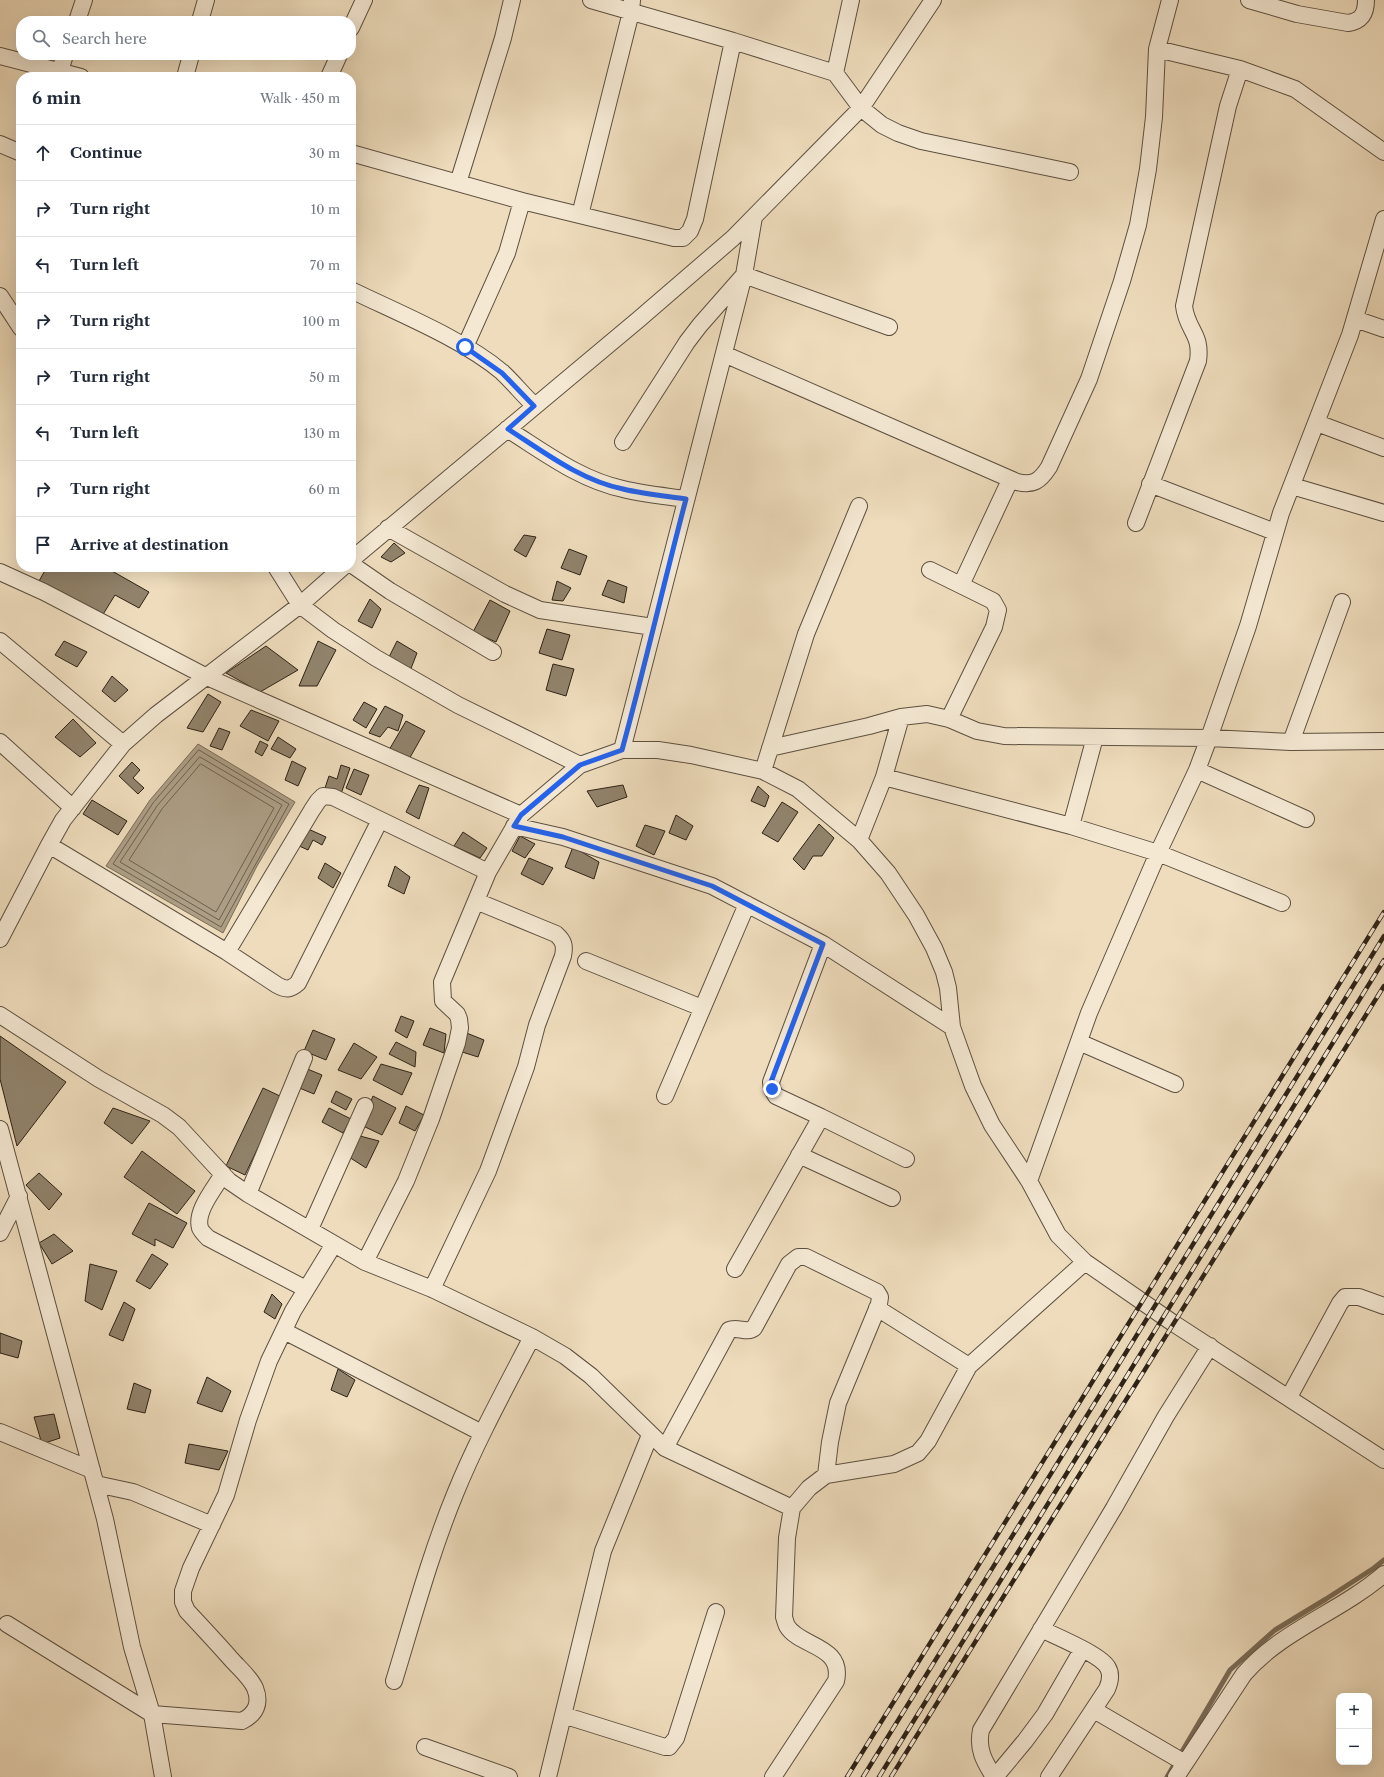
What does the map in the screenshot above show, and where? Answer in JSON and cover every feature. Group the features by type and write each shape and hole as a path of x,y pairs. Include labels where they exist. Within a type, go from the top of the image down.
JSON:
{"street":[{"path":"79,16 84,0"},
{"path":"201,16 206,0"},
{"path":"356,17 364,0"},
{"path":"458,184 503,38 512,0"},
{"path":"591,0 631,6 732,41 835,74 861,108 882,125 898,133 921,141 1070,172"},
{"path":"835,74 851,0"},
{"path":"356,556 638,320 733,238 861,108 933,0"},
{"path":"724,354 1010,480 1025,484 1033,484 1042,477 1049,467 1089,379 1122,281 1138,225 1148,169 1154,117 1157,49 1170,0"},
{"path":"1249,0 1297,14 1348,23 1356,22 1362,18 1366,8 1366,0"},
{"path":"580,215 631,6"},
{"path":"356,154 522,201 674,238 683,238 690,231 696,219 732,41"},
{"path":"1157,49 1240,69 1295,89 1384,152"},
{"path":"1,60 51,72"},
{"path":"60,72 63,60"},
{"path":"186,72 190,60"},
{"path":"331,72 337,60"},
{"path":"1136,523 1198,361 1200,348 1198,338 1186,317 1184,306 1228,106 1240,69"},
{"path":"0,144 16,151"},
{"path":"465,347 505,259 522,201"},
{"path":"622,750 744,275 754,217"},
{"path":"1029,1180 1098,991 1158,853 1197,770 1209,738 1248,626 1275,532 1355,319 1384,219"},
{"path":"744,275 889,327"},
{"path":"623,442 674,361 700,325 744,275"},
{"path":"356,292 465,347 502,373 534,406"},
{"path":"0,296 16,320"},
{"path":"1355,319 1384,329"},
{"path":"1317,423 1384,448"},
{"path":"508,429 560,462 597,481 622,489 686,499"},
{"path":"961,586 1010,480"},
{"path":"1150,484 1275,532"},
{"path":"1292,486 1384,513"},
{"path":"763,771 806,634 859,506"},
{"path":"388,528 505,594 540,610 653,627"},
{"path":"356,567 390,591 493,652"},
{"path":"930,570 993,601 998,610 994,627 950,719"},
{"path":"0,572 44,592 207,677 517,820 563,837 681,874 712,886 823,944 952,1027"},
{"path":"279,572 300,605 333,630 376,658 458,705 580,765"},
{"path":"0,939 49,845 73,808 123,744 156,715 300,605 337,572"},
{"path":"1291,742 1342,602"},
{"path":"0,641 123,744"},
{"path":"770,748 869,726 901,717 927,714 950,719 977,731 1004,736 1209,738 1291,742 1384,741"},
{"path":"859,840 884,777 901,717"},
{"path":"1071,826 1095,737"},
{"path":"0,742 73,808"},
{"path":"365,1262 406,1180 431,1119 457,1043 460,1028 459,1019 457,1014 443,1000 442,982 488,872 517,820 580,765 622,750 658,750 691,755 763,771 798,789 859,840 888,873 916,915 934,948 948,988 952,1027 973,1086 992,1125 1029,1180 1058,1235 1085,1262 1384,1460"},
{"path":"1197,770 1306,819"},
{"path":"884,777 1071,826 1158,853 1282,903"},
{"path":"227,952 318,801 324,796 333,797 488,872"},
{"path":"49,845 227,952 276,986 284,989 291,989 298,983 380,820"},
{"path":"432,1289 488,1171 526,1067 537,1025 563,956 564,948 563,940 556,934 476,901"},
{"path":"665,1096 747,904"},
{"path":"823,944 771,1082 772,1089 776,1096 906,1159"},
{"path":"586,961 702,1008"},
{"path":"0,1015 99,1079 162,1115 179,1127 223,1174 248,1194 365,1262 432,1289 532,1336 565,1356 591,1376 665,1448 792,1508"},
{"path":"1079,1042 1175,1084"},
{"path":"248,1194 304,1058"},
{"path":"310,1229 365,1106"},
{"path":"736,1269 821,1117"},
{"path":"0,1129 94,1477 132,1647 152,1714 164,1777"},
{"path":"799,1155 892,1198"},
{"path":"223,1174 201,1212 199,1221 201,1229 208,1238 306,1289"},
{"path":"0,1234 19,1196"},
{"path":"7,1624 152,1714 242,1721 250,1717 256,1708 257,1697 254,1687 244,1672 187,1611 184,1602 184,1591 191,1568 226,1495 248,1420 269,1361 306,1289 334,1244"},
{"path":"665,1448 727,1333 733,1328 746,1331 754,1328 792,1261 798,1257 806,1257 877,1292 880,1297 877,1308 838,1403 830,1442 826,1475"},
{"path":"773,1777 836,1681 838,1671 834,1661 827,1653 788,1627 784,1617 788,1538 792,1508 809,1488 826,1475 894,1464 918,1453 928,1441 969,1366 1085,1262"},
{"path":"1288,1397 1340,1303 1345,1297 1359,1297 1384,1306"},
{"path":"877,1308 969,1366"},
{"path":"284,1331 482,1433"},
{"path":"394,1681 437,1543 454,1495 482,1433 532,1336"},
{"path":"1082,1650 1045,1714 1025,1741 994,1777 981,1756 979,1745 981,1730 1114,1508 1166,1416 1210,1346"},
{"path":"0,1432 94,1477 212,1525"},
{"path":"548,1777 603,1551 650,1435"},
{"path":"1176,1777 1180,1760 1244,1674 1264,1653 1287,1636 1364,1590 1384,1574"},
{"path":"563,1715 670,1747 676,1738 716,1612"},
{"path":"1041,1629 1099,1658 1108,1667 1110,1673 1108,1689 1049,1777"},
{"path":"1094,1710 1180,1760"},
{"path":"425,1747 509,1777"}],"water":[{"path":"198,744 295,802 257,866 223,933 106,866 150,800"}],"building":[{"path":"524,535 536,537 526,557 514,550"},
{"path":"394,543 405,553 391,562 381,557"},
{"path":"569,549 587,556 580,575 561,568"},
{"path":"44,572 114,572 149,592 139,608 115,595 102,616 39,581"},
{"path":"608,580 627,587 624,603 602,595"},
{"path":"557,581 571,588 563,601 552,600"},
{"path":"370,599 381,609 372,628 358,621"},
{"path":"490,600 510,611 496,642 473,632"},
{"path":"547,629 570,635 562,660 539,653"},
{"path":"64,641 87,652 77,667 55,655"},
{"path":"318,641 336,650 317,686 299,686"},
{"path":"397,641 417,653 410,671 388,659"},
{"path":"266,646 298,670 260,692 226,673"},
{"path":"553,664 574,669 566,696 546,690"},
{"path":"112,676 128,690 115,702 102,691"},
{"path":"208,694 221,702 203,732 187,728"},
{"path":"364,702 377,709 366,728 353,720"},
{"path":"385,706 403,715 398,731 388,727 380,737 369,733"},
{"path":"251,710 279,721 268,741 240,726"},
{"path":"73,719 96,743 80,757 55,737"},
{"path":"406,721 425,731 408,761 389,750"},
{"path":"219,728 230,732 222,750 210,746"},
{"path":"278,737 296,749 290,758 271,749"},
{"path":"260,741 268,745 262,756 255,752"},
{"path":"292,761 306,768 298,786 285,780"},
{"path":"132,762 140,770 133,778 144,788 138,794 119,776"},
{"path":"341,765 350,768 341,794 325,788 329,776 337,779"},
{"path":"354,769 369,775 361,795 346,788"},
{"path":"419,785 429,788 419,819 406,812"},
{"path":"623,785 627,797 597,807 587,791"},
{"path":"758,786 769,796 765,807 751,801"},
{"path":"92,800 127,821 118,835 83,814"},
{"path":"782,802 798,812 778,842 762,833"},
{"path":"676,815 693,826 686,840 669,833"},
{"path":"819,824 834,838 822,856 813,856 804,870 793,859"},
{"path":"645,825 665,831 654,855 636,846"},
{"path":"306,828 326,837 322,845 313,840 308,850 297,845"},
{"path":"463,832 487,848 480,858 454,846"},
{"path":"520,836 535,844 525,858 512,851"},
{"path":"573,847 599,862 594,879 565,867"},
{"path":"529,858 553,868 543,885 521,874"},
{"path":"325,863 341,873 333,888 318,878"},
{"path":"395,866 410,877 404,894 388,886"},
{"path":"401,1016 414,1021 407,1038 395,1031"},
{"path":"430,1028 446,1034 444,1053 423,1045"},
{"path":"313,1030 335,1039 326,1060 304,1051"},
{"path":"464,1032 484,1040 478,1057 459,1051"},
{"path":"0,1036 66,1082 17,1146 0,1079"},
{"path":"396,1042 416,1052 415,1067 389,1054"},
{"path":"354,1043 377,1057 361,1079 338,1070"},
{"path":"381,1064 412,1073 402,1095 373,1080"},
{"path":"305,1068 322,1075 314,1094 297,1087"},
{"path":"263,1088 282,1097 245,1175 226,1166"},
{"path":"336,1091 352,1099 346,1110 331,1102"},
{"path":"373,1096 396,1108 382,1135 361,1125"},
{"path":"406,1106 424,1115 415,1131 399,1123"},
{"path":"113,1108 150,1121 132,1144 104,1123"},
{"path":"329,1108 351,1119 343,1133 322,1122"},
{"path":"360,1136 379,1141 366,1168 349,1157"},
{"path":"142,1151 195,1191 177,1214 124,1177"},
{"path":"39,1173 62,1194 49,1210 26,1185"},
{"path":"149,1203 187,1223 173,1248 155,1239 155,1246 132,1234"},
{"path":"54,1234 73,1251 52,1264 39,1243"},
{"path":"152,1254 168,1264 150,1289 136,1281"},
{"path":"90,1264 117,1271 102,1310 85,1301"},
{"path":"272,1294 282,1304 275,1319 264,1312"},
{"path":"124,1302 135,1309 123,1341 109,1335"},
{"path":"0,1333 22,1341 18,1358 0,1353"},
{"path":"338,1369 355,1380 347,1397 331,1390"},
{"path":"207,1377 231,1391 222,1412 197,1403"},
{"path":"134,1383 151,1390 145,1413 127,1409"},
{"path":"54,1414 60,1438 42,1444 34,1417"},
{"path":"189,1444 228,1451 219,1470 185,1463"}],"waterway":[{"path":"1167,1777 1230,1670 1275,1630 1326,1599 1384,1560"}],"railway":[{"path":"847,1777 1384,912"},
{"path":"863,1777 1384,936"},
{"path":"879,1777 1384,960"},
{"path":"891,1777 1384,986"}],"route":[{"path":"465,347 502,373 534,406 508,429 560,462 597,481 622,489 686,499 622,750 580,765 521,815 514,826 563,837 712,886 823,944 771,1082 772,1089"}]}
